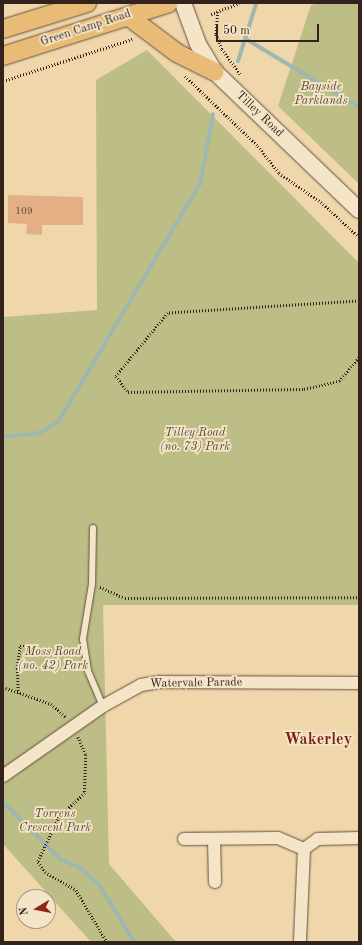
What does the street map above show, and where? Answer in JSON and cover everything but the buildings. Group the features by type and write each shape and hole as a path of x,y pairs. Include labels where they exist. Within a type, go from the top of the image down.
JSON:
{"main road":[{"name":"Green Camp Road","path":"3,29 87,3"},
{"name":"Green Camp Road","path":"3,56 169,3"},
{"name":"Tilley Road","path":"183,3 198,44 216,72 359,210"},
{"path":"128,16 177,54 216,72"}],"street":[{"name":"Watervale Parade","path":"7,773 103,706 141,685 160,682 359,683"},
{"path":"184,839 278,838 304,849"},
{"path":"304,849 318,839 359,838"},
{"path":"214,839 215,882"},
{"path":"300,942 304,849"}],"lane":[{"path":"93,528 92,584 83,639 84,655 103,706"}],"path":[{"path":"211,14 239,3"},
{"path":"218,12 215,24 220,44 243,77"},
{"path":"3,80 137,38"},
{"path":"183,74 258,146 279,172 321,202 359,237"},
{"path":"359,301 168,313 116,376 128,392 304,389 339,381 359,357"},
{"path":"92,584 125,598 359,597"},
{"path":"18,694 17,669 20,646 24,646"},
{"path":"3,688 51,704 67,719"},
{"path":"77,736 86,755 85,794 60,818 39,855 38,862 45,872 76,890 107,942"}],"green space":[{"name":"Bayside Parklands","path":"319,3 359,3 359,184 278,106 311,5"},
{"name":"Tilley Road (no. 73) Park","path":"147,50 359,263 359,605 103,605 109,864 176,942 91,942 56,903 56,889 43,889 3,844 3,317 97,310 96,80"}],"waterway":[{"path":"238,61 256,4"},
{"path":"246,39 359,107"},
{"path":"3,437 39,433 58,422 200,184 213,114"},
{"path":"3,802 60,859 80,868 100,886 134,942"}],"district":[{"name":"Wakerley","path":"318,740"}],"park label":[{"name":"Moss Road (no. 42) Park","path":"53,660"},
{"name":"Torrens Crescent Park","path":"55,822"}]}
